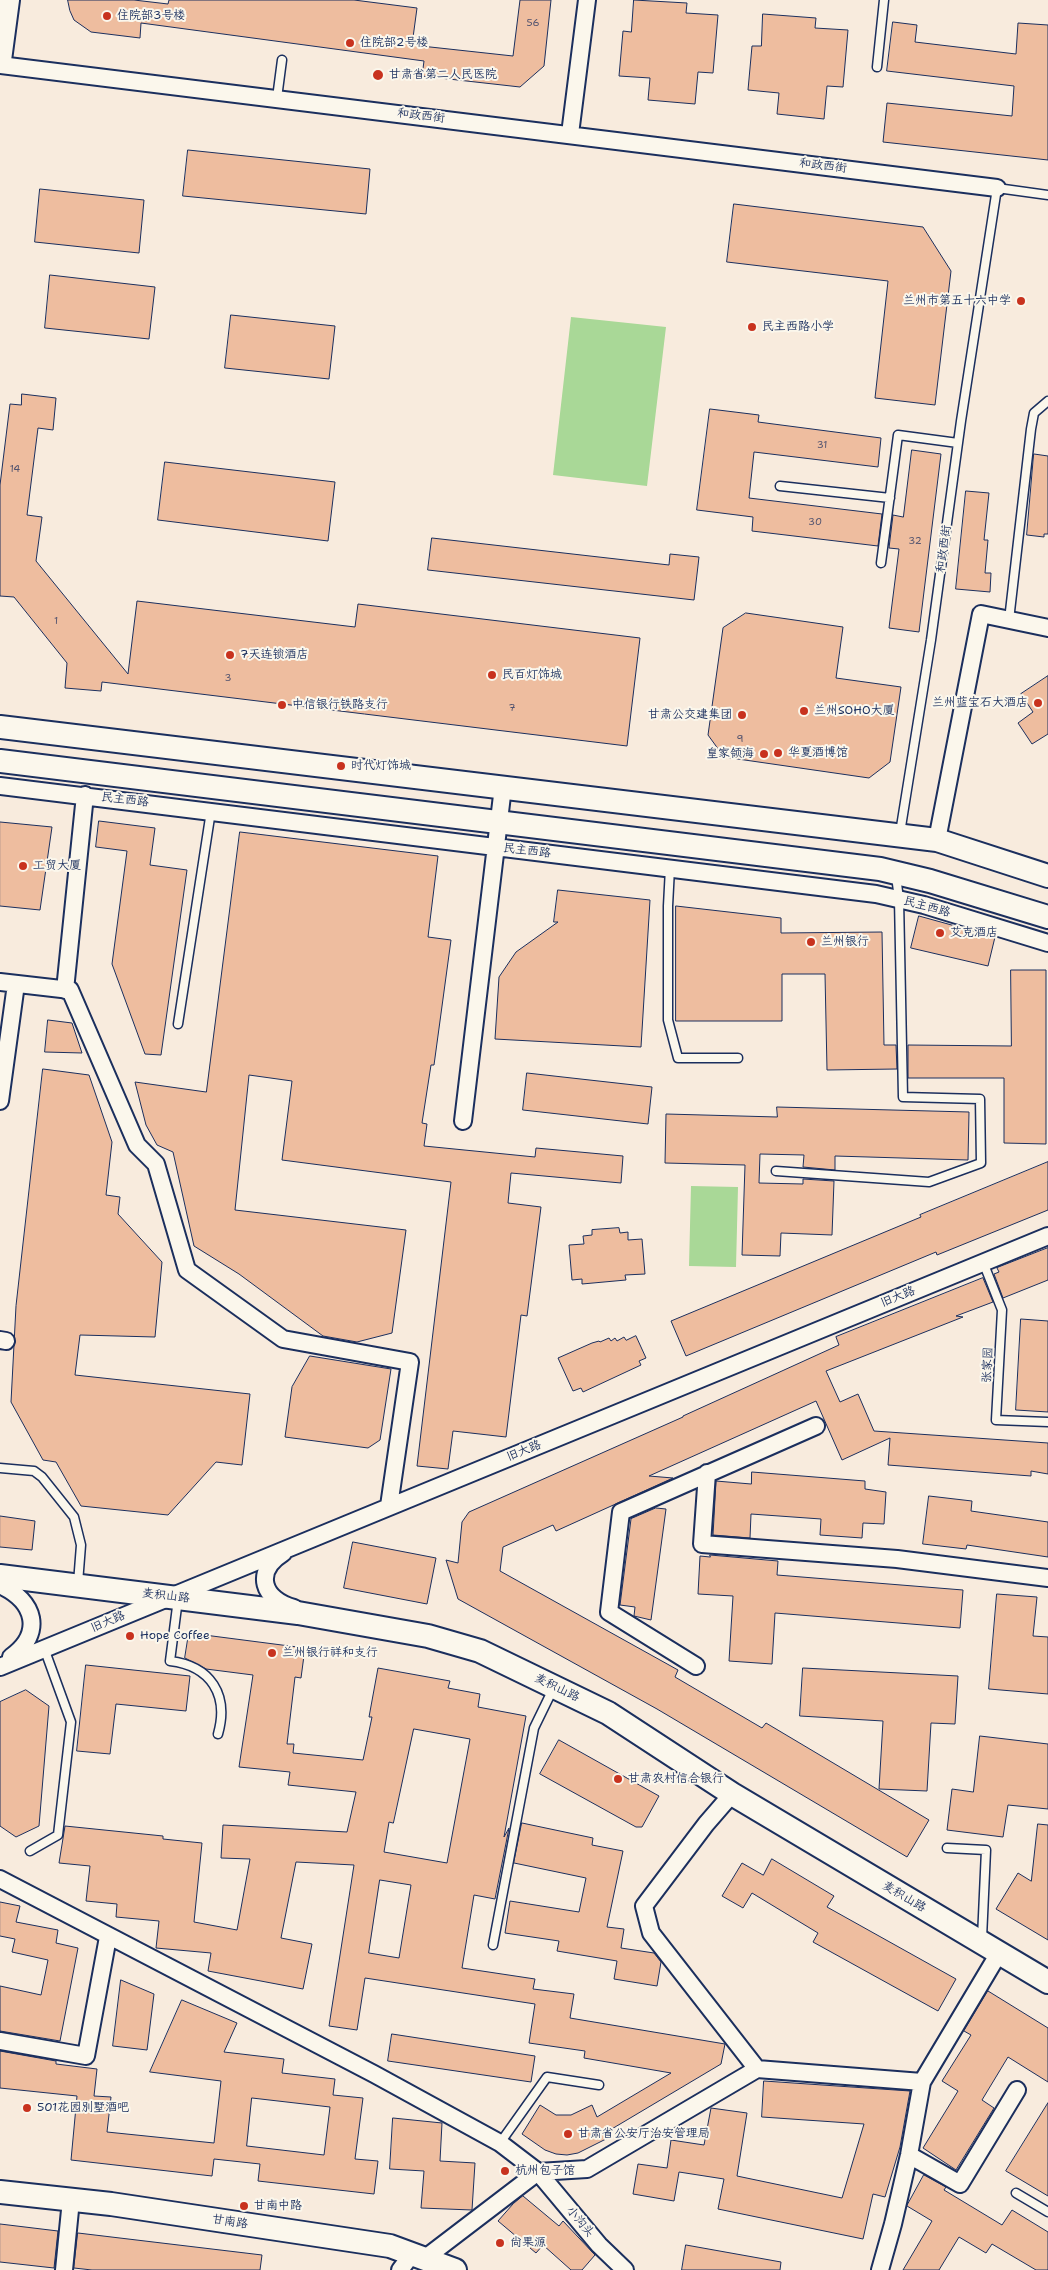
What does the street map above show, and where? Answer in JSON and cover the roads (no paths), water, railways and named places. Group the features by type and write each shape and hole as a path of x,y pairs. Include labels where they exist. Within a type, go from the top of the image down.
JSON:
{"main road":[{"path":"0,60 8,0"},
{"path":"0,727 107,742 503,787 937,840 1048,876"},
{"name":"民主西路","path":"0,761 880,869 930,881 1048,916"},
{"name":"麦积山路","path":"0,1576 298,1612 428,1636 480,1651 608,1713 732,1794 1048,1982"},
{"name":"甘南路","path":"0,2192 71,2200 390,2246 412,2261 455,2270"}],"street":[{"path":"570,134 587,0"},
{"name":"和政西街","path":"0,65 997,188"},
{"path":"937,840 981,614 1048,628"},
{"name":"民主西路","path":"0,786 876,894 1048,943"},
{"path":"462,1121 503,787"},
{"path":"65,990 85,796"},
{"path":"0,1101 8,983 70,990 137,1145 156,1164 187,1270 283,1339 410,1362 389,1506"},
{"name":"旧大路","path":"0,1666 1048,1236"},
{"path":"696,1666 609,1612 621,1512 816,1426"},
{"path":"708,1473 702,1544 897,1559 1048,1578"},
{"path":"302,1542 270,1563 265,1578 266,1587 273,1597 284,1605 339,1620"},
{"path":"0,1585 14,1592 23,1600 31,1612 32,1627 28,1641 21,1650 0,1666"},
{"path":"732,1794 706,1824 644,1906 651,1933 757,2069"},
{"name":"小沟头","path":"0,1880 374,2074 500,2143 538,2172 599,2245 625,2270"},
{"path":"0,2041 86,2056 108,1937"},
{"path":"880,2270 909,2155 922,2082 990,1948"},
{"path":"412,2261 538,2172 587,2168 757,2069 922,2082"},
{"path":"909,2155 960,2184 1017,2090"},
{"path":"64,2270 71,2200"}],"lane":[{"path":"876,67 884,0"},
{"path":"277,98 282,60"},
{"path":"997,188 1048,195"},
{"name":"和政西街","path":"900,835 931,640 958,443 997,188"},
{"path":"1009,620 1031,429 1034,413 1048,401"},
{"path":"881,563 898,435 958,443"},
{"path":"780,486 890,498"},
{"path":"178,1024 211,811"},
{"path":"670,868 668,1020 678,1058 738,1058"},
{"path":"776,1171 929,1182 981,1163 980,1099 903,1097 898,899 895,873"},
{"name":"张家园","path":"983,1262 1002,1310 996,1420 1048,1422"},
{"path":"0,1468 34,1470 42,1477 74,1517 81,1545 78,1585"},
{"path":"174,1596 170,1661 194,1667 207,1676 216,1689 222,1704 222,1720 218,1734"},
{"path":"30,1851 58,1835 71,1722 44,1648"},
{"path":"493,1945 534,1728 554,1687"},
{"path":"947,1848 986,1850 990,1948"},
{"path":"500,2143 547,2077 599,2085"},
{"path":"1016,2193 1048,2212"}],"place":[{"name":"住院部3号楼","path":"107,16"},
{"name":"住院部2号楼","path":"350,43"},
{"name":"甘肃省第二人民医院","path":"378,75"},
{"name":"兰州市第五十六中学","path":"1021,301"},
{"name":"民主西路小学","path":"752,327"},
{"name":"7天连锁酒店","path":"230,655"},
{"name":"民百灯饰城","path":"492,675"},
{"name":"兰州蓝宝石大酒店","path":"1038,703"},
{"name":"中信银行铁路支行","path":"282,705"},
{"name":"兰州SOHO大厦","path":"804,711"},
{"name":"甘肃公交建集团","path":"742,715"},
{"name":"华夏酒博馆","path":"778,753"},
{"name":"皇家领海","path":"764,754"},
{"name":"时代灯饰城","path":"341,766"},
{"name":"工贸大厦","path":"23,866"},
{"name":"艾克酒店","path":"940,933"},
{"name":"兰州银行","path":"811,942"},
{"name":"Hope Coffee","path":"130,1636"},
{"name":"兰州银行祥和支行","path":"272,1653"},
{"name":"甘肃农村信合银行","path":"618,1779"},
{"name":"501花园别墅酒吧","path":"27,2108"},
{"name":"甘肃省公安厅治安管理局","path":"568,2134"},
{"name":"杭州包子馆","path":"505,2171"},
{"name":"甘南中路","path":"244,2206"},
{"name":"尚果源","path":"500,2243"}]}
